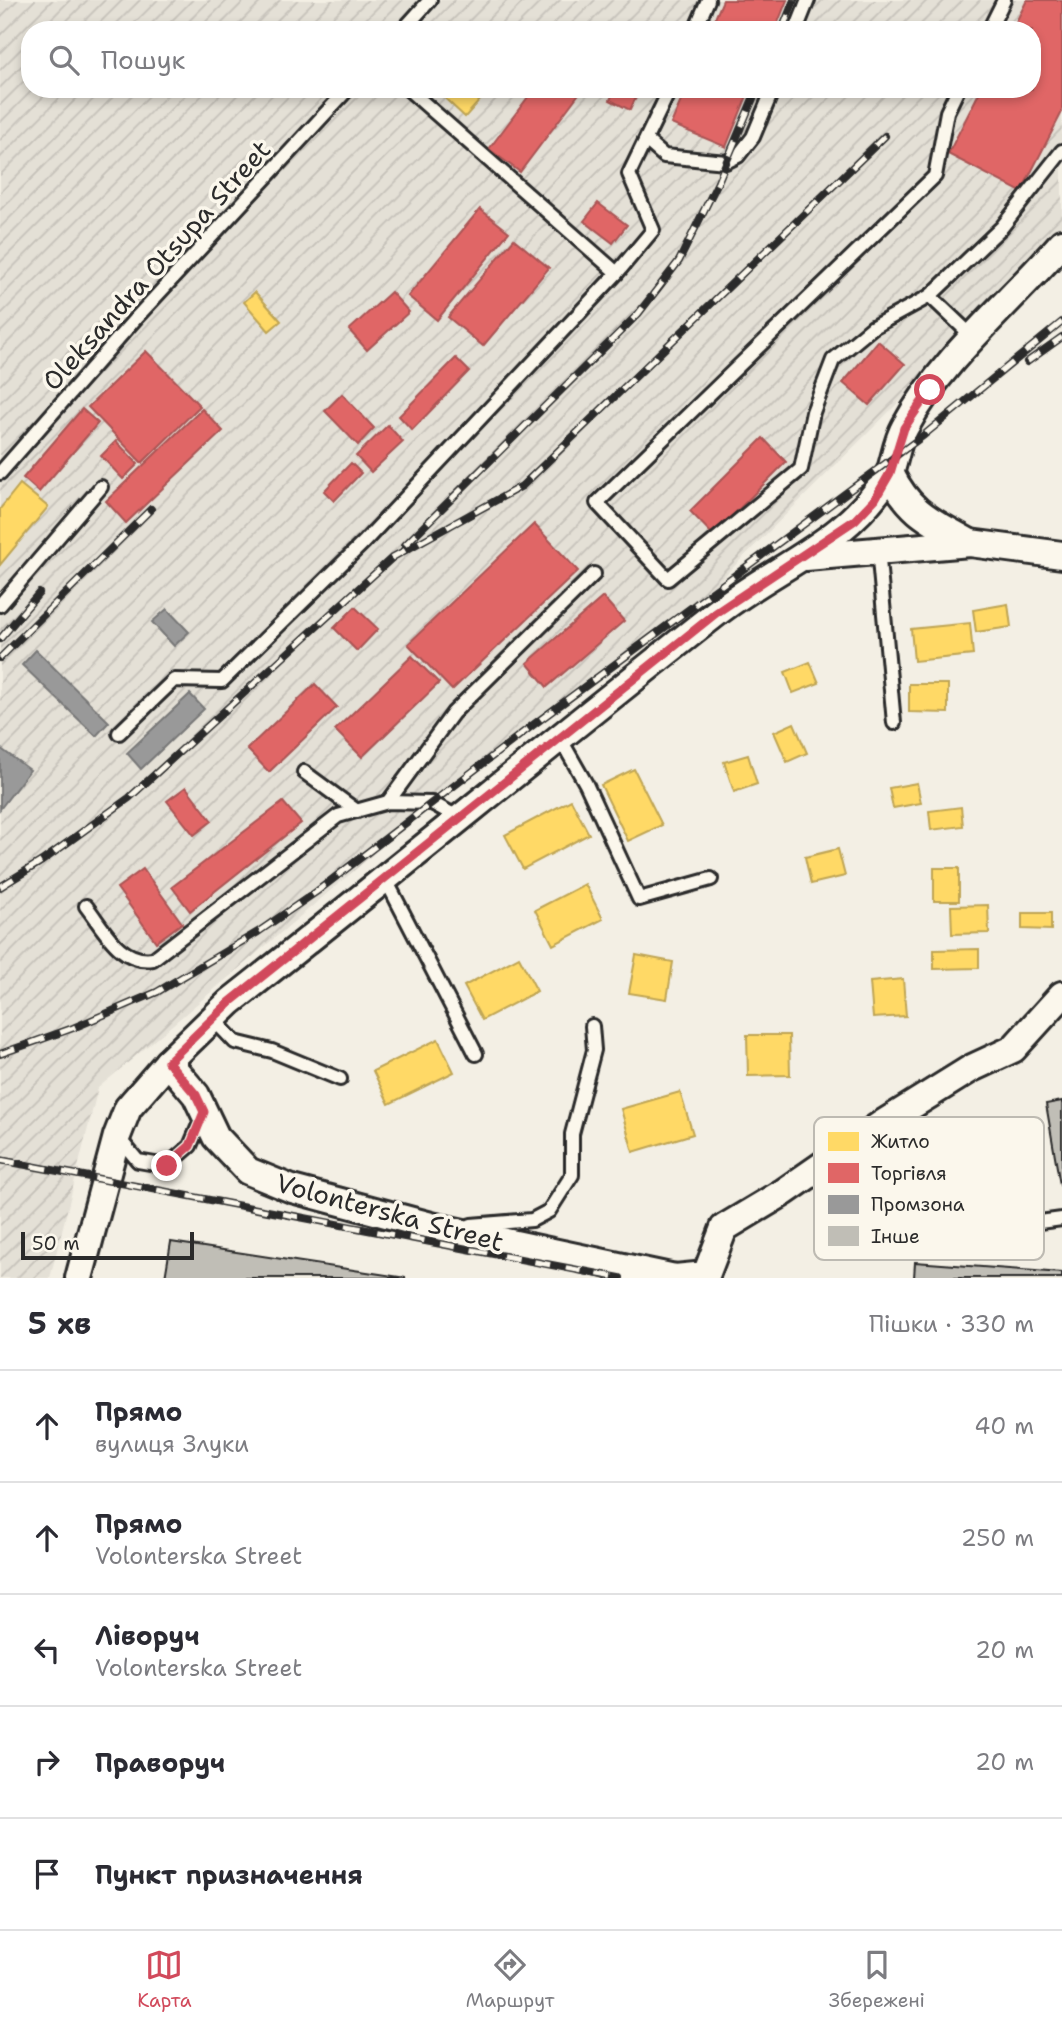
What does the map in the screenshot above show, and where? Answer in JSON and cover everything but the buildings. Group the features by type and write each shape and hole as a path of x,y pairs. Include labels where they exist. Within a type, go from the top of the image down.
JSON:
{"street":[{"path":"79,1278 117,1136 128,1108 168,1062 230,1002 561,740 716,613 756,583 802,558 855,520 875,499 890,473 904,428 974,338 1062,243"},
{"path":"890,473 903,499 923,516 970,543"},
{"path":"802,558 878,549 970,543 1062,555"},
{"name":"Volonterska Street","path":"893,1117 972,1068 1013,1049 1062,995"},
{"name":"Volonterska Street","path":"168,1062 196,1095 216,1137 248,1171 292,1189 503,1244 675,1278 706,1275 724,1228 814,1171"}],"lane":[{"path":"411,21 430,0"},
{"path":"699,21 708,0"},
{"path":"800,21 808,0"},
{"path":"994,21 1004,0"},
{"name":"Oleksandra Otsupa Street","path":"0,474 136,318 340,98"},
{"path":"418,98 617,273"},
{"path":"119,733 174,680 222,681 364,542 617,273 653,230 629,174 666,98"},
{"path":"647,141 664,156 726,162 738,156 753,137 768,98"},
{"path":"954,98 947,112 935,176 597,503 668,579 801,469 813,412 833,360 873,327 930,296 1002,227 1062,151"},
{"path":"930,296 974,338"},
{"path":"0,606 101,487"},
{"path":"878,549 894,723"},
{"path":"388,802 453,713 594,574"},
{"path":"561,740 586,784 639,899 711,878"},
{"path":"304,772 357,811"},
{"path":"86,906 124,955 141,961 153,959 338,816 388,802 432,803 461,819"},
{"path":"386,880 476,1054"},
{"path":"213,1019 235,1042 272,1051 340,1079"},
{"path":"436,1227 508,1224 532,1220 549,1212 572,1175 572,1134 594,1050 592,1026"},
{"path":"117,1136 138,1161 167,1166 190,1146 204,1112"},
{"path":"1044,1221 1062,1219"}],"shaded area":[{"path":"0,0 1062,0 1062,235 1033,257 905,396 677,623 417,817 98,1088 50,1278 0,1278"}],"railway":[{"path":"786,21 794,0"},
{"path":"405,545 638,314 679,261 718,182 753,98"},
{"path":"0,887 42,861 129,798 393,557 522,486 885,136"},
{"path":"0,1054 73,1028 157,992 258,932 316,892 533,725 924,435 1062,322"},
{"path":"1027,362 1062,337"},
{"path":"0,658 151,509"},
{"path":"0,639 39,593"},
{"path":"0,1160 620,1278"}],"route":[{"path":"167,1166 190,1146 204,1112 196,1095 168,1062 230,1002 561,740 716,613 756,583 802,558 855,520 875,499 890,473 904,428 930,390"}]}
